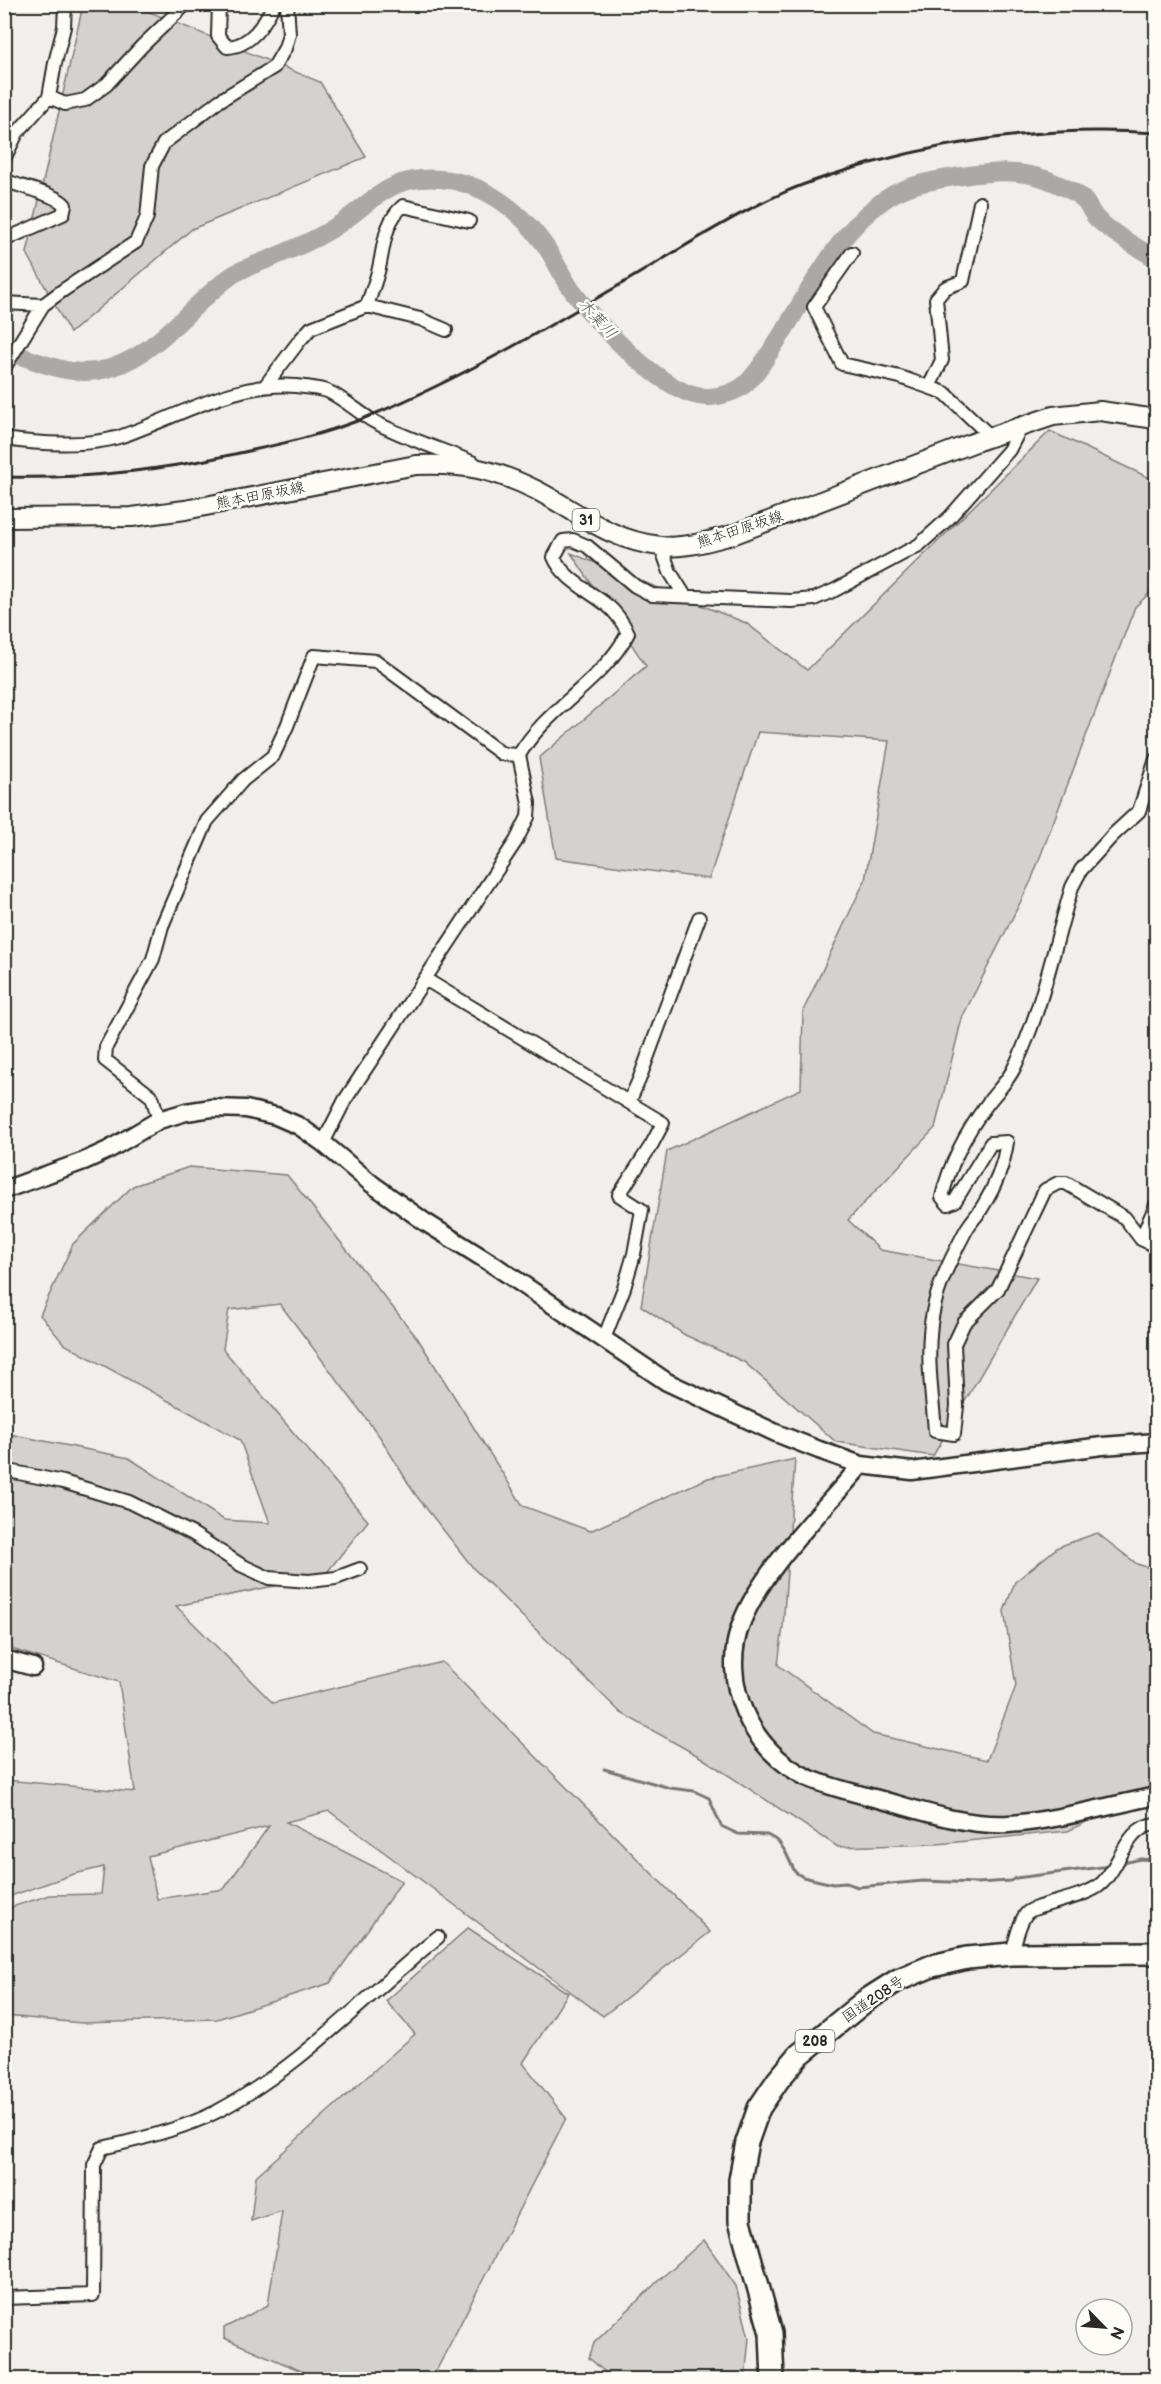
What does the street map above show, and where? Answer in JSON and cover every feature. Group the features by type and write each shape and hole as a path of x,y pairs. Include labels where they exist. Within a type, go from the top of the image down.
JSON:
{"highway":[{"name":"国道208号","path":"773,2379 771,2333 740,2221 740,2181 747,2142 759,2108 799,2055 865,2001 898,1980 944,1964 967,1958 1011,1954 1156,1953"}],"main road":[{"name":"熊本田原坂線","path":"4,518 132,517 185,510 416,465 452,464 497,473 536,490 601,529 626,539 661,547 697,544 732,535 1022,425 1053,416 1100,411 1156,418"}],"street":[{"path":"4,159 17,133 50,97 64,27 65,4"},
{"path":"50,97 65,104 85,100 106,85 186,4"},
{"path":"219,4 218,36 227,47 238,46 251,37 265,23 274,4"},
{"path":"6,365 43,305 136,242 147,217 152,166 164,143 219,101 274,67 285,48 289,34 287,4"},
{"path":"4,180 60,199 64,205 63,214 4,240"},
{"path":"929,387 942,360 936,299 945,288 963,281 981,203"},
{"path":"367,306 379,268 381,249 397,211 403,206 469,220"},
{"path":"852,253 814,307 842,364 900,377 945,393 991,437"},
{"path":"4,303 43,305"},
{"path":"265,386 311,328 367,306 420,319 446,330"},
{"path":"4,439 30,443 95,441 120,436 205,402 265,386 296,386 327,391 374,421 497,473"},
{"path":"322,1143 345,1100 516,841 528,817 529,803 519,755 540,728 618,652 628,633 610,607 576,583 557,564 554,557 563,542 573,540 587,546 635,586 652,595 791,601 814,599 918,546 949,518 1009,450 1022,425"},
{"path":"661,547 670,572 685,596"},
{"path":"159,1120 152,1097 105,1060 106,1047 153,959 162,926 207,821 243,780 273,756 314,656 376,661 502,754 519,755"},
{"path":"1156,759 1139,811 1081,870 1072,887 1026,1042 1014,1069 975,1121 960,1147 945,1183 942,1197 948,1204 955,1201 991,1143 1007,1142 1005,1157 988,1195 966,1230 939,1287 929,1343 930,1388 935,1431 954,1434 957,1406 954,1344 964,1323 998,1289 1046,1190 1058,1183 1066,1183 1125,1218 1141,1239 1156,1246"},
{"path":"629,1102 699,918"},
{"path":"425,978 663,1123 619,1195 642,1210 634,1254 624,1288 603,1341"},
{"path":"4,1190 92,1158 159,1120 186,1112 212,1108 246,1108 284,1119 298,1126 425,1222 494,1265 603,1341 667,1382 776,1433 861,1465 912,1471 1102,1446 1156,1442"},
{"path":"1141,1239 1156,1205"},
{"path":"861,1465 777,1564 755,1595 741,1624 734,1650 734,1676 747,1721 762,1743 779,1760 806,1777 915,1809 982,1823 1009,1824 1156,1796"},
{"path":"4,1470 63,1482 129,1502 193,1534 241,1565 269,1578 309,1581 336,1578 360,1569"},
{"path":"4,1659 33,1667"},
{"path":"1011,1954 1026,1914 1033,1909 1087,1893 1101,1885 1131,1838 1148,1824 1156,1824"},
{"path":"4,2298 93,2295 94,2165 102,2148 141,2139 214,2113 252,2091 309,2049 438,1937"}],"shaded area":[{"path":"83,5 133,5 320,82 366,157 192,229 70,333 27,253"},
{"path":"1050,431 1156,481 1156,587 1135,607 1031,881 962,1018 935,1128 848,1220 880,1250 1037,1278 933,1456 836,1442 744,1362 685,1335 641,1306 667,1151 801,1089 803,1011 865,880 889,741 758,732 709,879 556,858 539,758 646,666 571,553 746,623 807,670"},
{"path":"189,1167 287,1175 418,1339 523,1506 590,1531 708,1478 795,1459 783,1627 778,1665 873,1734 987,1760 1016,1686 1004,1611 1015,1582 1058,1547 1097,1533 1137,1564 1156,1570 1156,1787 1068,1831 937,1844 838,1847 702,1758 621,1713 474,1569 415,1494 380,1437 280,1304 229,1310 223,1349 368,1521 324,1576 176,1606 273,1703 442,1662 710,1932 603,2016 329,1811 286,1822 402,1881 330,1983 217,2019 82,2023 5,2016 5,1909 50,1895 101,1894 104,1867 74,1874 5,1898 5,1780 135,1792 119,1682 5,1647 4,1433 129,1458 224,1520 270,1523 240,1440 64,1344 40,1315 73,1244 133,1186","holes":["269,1826 224,1889 157,1899 148,1856"]},
{"path":"468,1928 568,1993 523,2063 566,2118 432,2379 320,2379 224,2338 224,2328 268,2305 282,2211 251,2221 256,2176 415,2034 386,2001"},
{"path":"704,2240 736,2286 749,2338 745,2379 613,2379 589,2358 594,2343"}],"waterway":[{"name":"木葉川","path":"4,350 66,370 92,372 116,366 138,355 158,341 234,274 321,235 384,191 408,181 423,179 440,179 470,185 509,207 541,240 571,289 614,338 653,373 673,386 692,395 709,397 740,388 758,370 826,263 853,227 887,198 923,183 984,173 1005,172 1027,174 1048,180 1077,194 1104,225 1156,259"},
{"path":"604,1769 670,1788 694,1791 709,1798 721,1826 738,1834 767,1835 778,1841 795,1872 803,1877 833,1884 846,1883 858,1887 923,1881 977,1883 1010,1881 1016,1878 1110,1866"},
{"path":"1119,1864 1141,1859 1156,1860"}],"railway":[{"path":"4,477 90,475 175,465 284,443 355,422 405,401 503,352 743,212 804,184 871,163 942,146 1012,136 1084,131 1156,133"}]}
